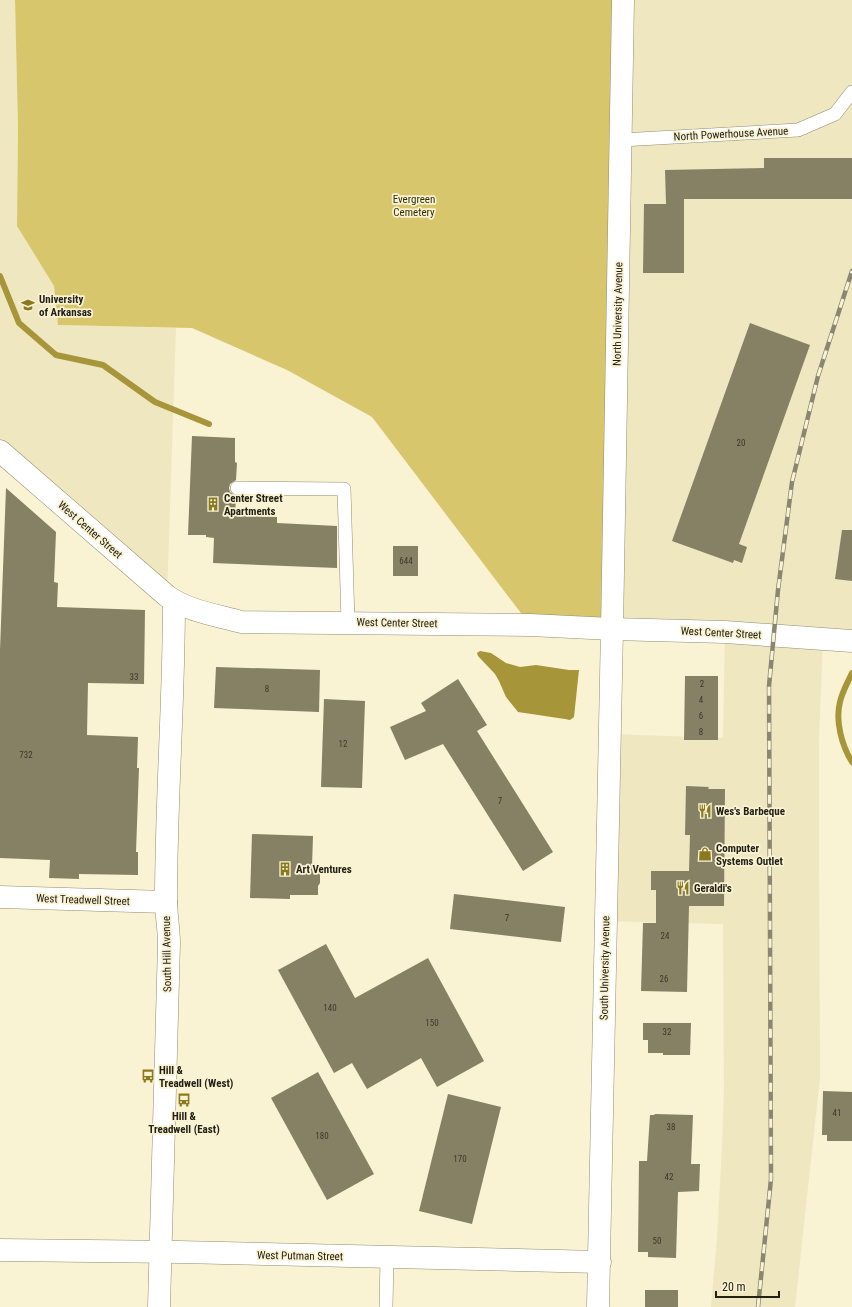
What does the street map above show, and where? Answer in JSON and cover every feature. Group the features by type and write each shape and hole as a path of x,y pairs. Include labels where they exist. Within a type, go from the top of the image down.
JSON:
{"street":[{"name":"North University Avenue","path":"612,629 621,140 622,0"},
{"name":"West Center Street","path":"0,451 158,589 174,601 204,612 240,622 530,625 725,632 852,641"},
{"name":"South Hill Avenue","path":"159,1307 169,943 166,902 169,762 174,650 174,601"},
{"name":"South University Avenue","path":"598,1307 612,629"},
{"name":"West Treadwell Street","path":"0,897 166,902"},
{"name":"West Putman Street","path":"0,1250 600,1262"}],"lane":[{"name":"North Powerhouse Avenue","path":"621,140 798,130 834,114 852,92"},
{"path":"237,488 344,490 348,622"},
{"path":"386,1307 387,1258"}],"shaded area":[{"name":"University of Arkansas","path":"0,0 15,0 18,128 17,226 54,286 58,325 176,328 167,596 0,451"},
{"path":"623,0 852,0 852,641 823,639 819,738 820,1077 795,1307 711,1307 717,1238 724,1090 723,924 606,921 610,734 723,738 725,632 612,629"},
{"path":"480,651 491,653 506,663 520,667 536,665 579,670 574,717 570,720 518,712 506,697 495,674 478,656 477,653"}],"green space":[{"name":"Evergreen Cemetery","path":"15,0 623,0 612,629 530,625 372,417 287,370 192,328 58,325 54,286 17,226 18,128"}],"building":[{"path":"764,158 852,158 852,199 684,199 684,273 643,273 644,204 666,204 665,170 764,168"},
{"path":"750,323 810,345 739,544 747,547 742,563 734,560 733,563 672,541"},
{"name":"Center Street Apartments","path":"192,436 235,438 235,462 237,463 236,480 230,484 229,488 230,492 236,498 235,515 277,517 277,523 337,526 337,568 213,563 214,538 206,537 206,535 188,535"},
{"path":"6,488 56,532 54,582 58,583 57,607 145,610 144,684 88,683 87,735 138,737 137,768 139,768 136,852 138,852 138,875 79,874 79,879 49,878 50,860 0,858 0,650"},
{"path":"842,530 852,530 852,581 835,579"},
{"path":"393,546 418,546 418,576 393,576"},
{"path":"216,667 320,670 319,712 214,708"},
{"path":"685,676 718,676 718,740 684,740"},
{"path":"458,679 487,725 477,731 553,852 523,871 443,744 405,760 390,727 426,711 421,703"},
{"path":"324,699 365,701 362,788 321,787"},
{"path":"686,786 709,787 708,789 725,789 724,906 689,906 687,992 641,991 643,923 656,923 656,890 651,890 651,871 689,871 690,835 685,835"},
{"name":"Art Ventures","path":"252,834 313,836 312,866 319,866 318,871 320,873 318,895 290,895 290,899 250,898"},
{"path":"454,894 565,907 561,942 450,929"},
{"path":"326,944 355,998 428,958 484,1061 437,1087 421,1058 367,1089 352,1063 334,1073 278,970"},
{"path":"643,1023 691,1023 690,1055 663,1055 663,1053 648,1053 648,1040 643,1040"},
{"path":"318,1072 374,1174 327,1200 271,1098"},
{"path":"823,1091 852,1092 852,1141 827,1141 827,1135 822,1135"},
{"path":"448,1094 501,1107 472,1224 419,1211"},
{"path":"650,1115 693,1115 691,1164 700,1164 699,1191 678,1192 676,1258 648,1257 648,1252 638,1252 639,1161 647,1161"},
{"path":"645,1290 678,1290 678,1307 645,1307"}],"waterway":[{"path":"0,276 19,323 56,355 103,365 155,402 209,424"},
{"path":"852,673 841,698 838,717 842,741 852,762"}],"railway":[{"path":"758,1307 771,1179 769,686 778,590 792,482 818,376 852,271"}],"place":[{"name":"University of Arkansas","path":"28,305"},
{"name":"Center Street Apartments","path":"213,504"},
{"name":"Wes's Barbeque","path":"705,811"},
{"name":"Computer Systems Outlet","path":"705,854"},
{"name":"Art Ventures","path":"285,869"},
{"name":"Geraldi's","path":"683,888"},
{"name":"Hill & Treadwell (West)","path":"148,1076"},
{"name":"Hill & Treadwell (East)","path":"184,1100"}]}
